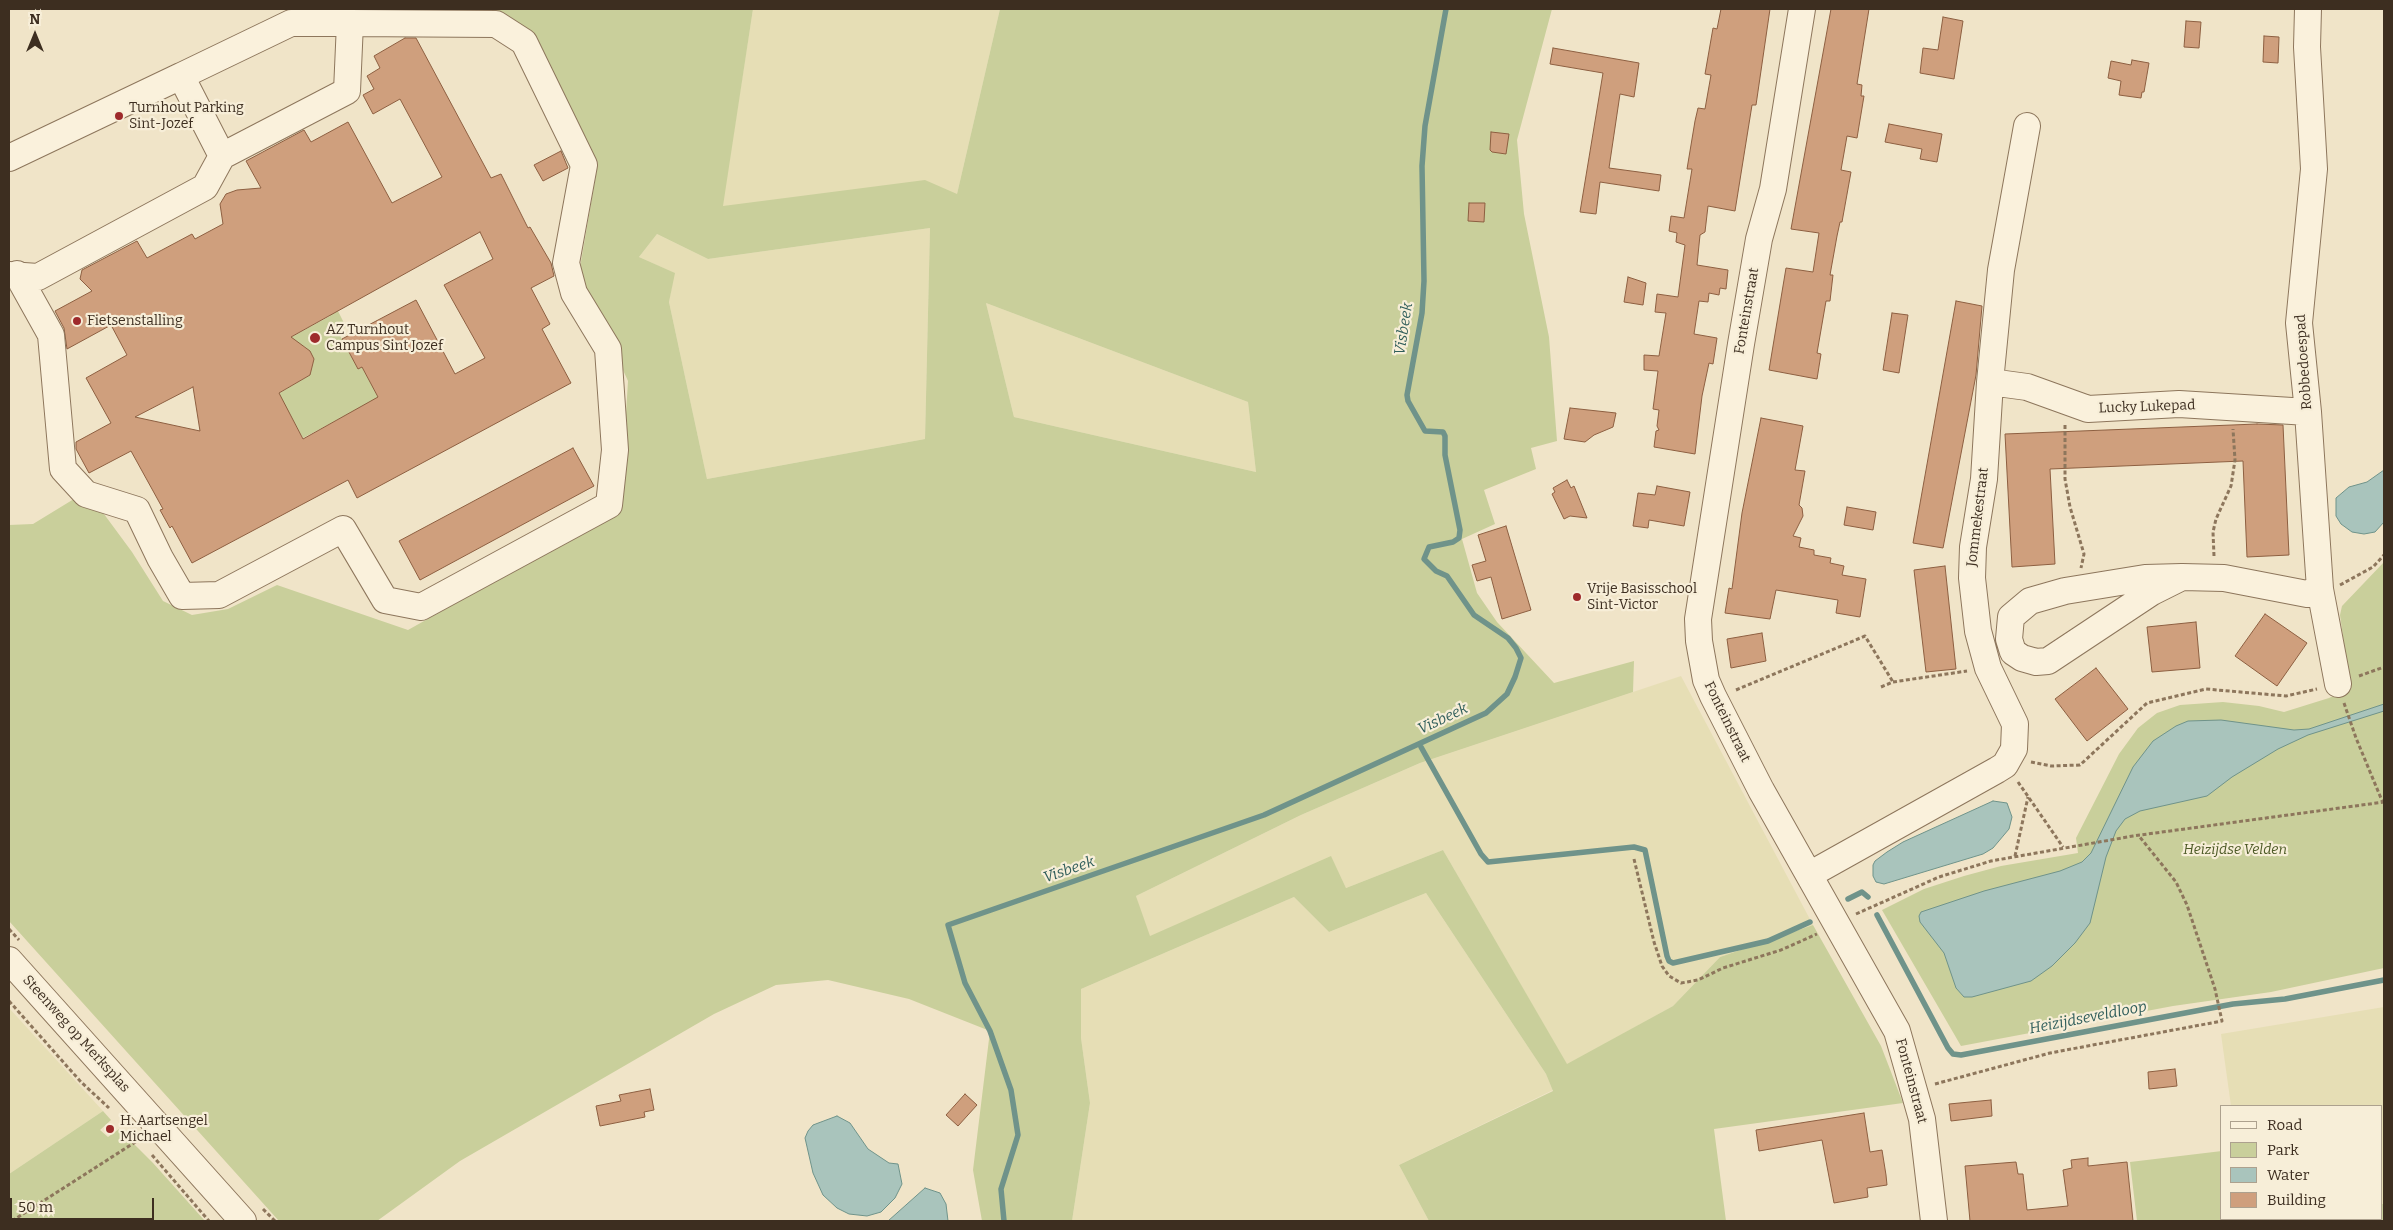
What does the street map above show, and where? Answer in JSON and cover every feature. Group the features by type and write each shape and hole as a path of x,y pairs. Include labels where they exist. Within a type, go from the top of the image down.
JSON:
{"street":[{"name":"Fonteinstraat","path":"1802,9 1773,189 1759,239 1741,344 1698,619 1698,634 1706,680 1712,696 1761,790 1897,1031 1915,1089 1926,1140 1934,1221"},
{"name":"Robbedoespad","path":"2308,9 2307,47 2314,169 2299,323 2308,412 2320,589 2342,695"},
{"path":"9,158 291,23 496,24 524,42 584,165 566,263 574,293 608,349 615,450 609,505 421,606 385,600 343,529 219,595 182,596 160,558 137,510 86,494 64,469 51,335 13,275"},
{"path":"13,275 38,277 205,187 222,156 347,91 350,23"},
{"path":"186,74 220,43 250,29"},
{"path":"186,74 222,156"},
{"name":"Jommekestraat","path":"2003,764 2014,749 2015,724 1988,668 1978,631 1972,578 1973,546 1984,479 1990,382 2001,270 2027,126"},
{"name":"Lucky Lukepad","path":"1990,382 2027,387 2088,409 2179,404 2308,412"},
{"path":"2182,578 2152,592 2048,661 2036,662 2022,658 2013,652 2009,639 2011,617 2030,601 2073,589 2145,578 2182,578 2220,578 2298,594 2307,594 2320,589"},
{"path":"1809,875 2003,764"},
{"name":"Steenweg op Merksplas","path":"9,960 147,1139 243,1221"}],"path":[{"path":"2073,589 2084,554 2066,492 2064,430 2069,412 2074,404"},
{"path":"2220,578 2214,561 2213,532 2216,519 2231,486 2234,473 2232,407"},
{"path":"2320,589 2337,586 2354,579 2373,567 2384,555"},
{"path":"1734,691 1865,636 1893,682"},
{"path":"2003,764 2080,766 2147,703 2206,689 2286,696 2342,695 2384,667"},
{"path":"1881,687 1893,682 1988,668"},
{"path":"1860,912 1939,877 1991,861 2133,836 2384,802 2353,730 2342,695"},
{"path":"2003,764 2028,796 2063,847"},
{"path":"2016,856 2028,796"},
{"path":"1915,1089 2050,1053 2222,1021 2216,994 2196,929 2176,882 2139,836"},
{"path":"1634,859 1654,942 1662,966 1669,976 1681,982 1698,980 1723,968 1781,950 1824,930"},
{"path":"9,1001 81,1082 102,1103 115,1112"},
{"path":"134,1133 147,1139 156,1163 209,1221"},
{"path":"12,1221 147,1139"}],"shaded area":[{"path":"753,9 1000,9 957,194 722,207"},
{"path":"930,228 925,439 707,479 669,302 674,273 639,257 657,234 708,259"},
{"path":"986,303 1248,402 1256,472 1014,417"},
{"path":"1681,676 1813,925 1720,957 1673,1006 1567,1065 1443,850 1346,888 1331,857 1149,937 1136,896 1301,815 1420,763"},
{"path":"1426,893 1546,1074 1553,1090 1399,1165 1429,1221 1072,1221 1090,1103 1081,1038 1081,989 1294,897 1329,932"},
{"path":"2384,1007 2384,1204 2383,1105 2231,1105 2221,1034"},
{"path":"9,1008 103,1111 9,1174"}],"green space":[{"path":"288,9 753,9 723,206 925,180 957,194 1000,9 1552,9 1517,140 1524,214 1549,337 1557,441 1531,448 1536,469 1484,490 1495,524 1462,539 1477,593 1497,622 1554,683 1634,661 1633,692 1420,763 1301,815 1136,896 1150,936 1331,856 1346,888 1443,850 1567,1064 1673,1006 1720,957 1813,925 1881,1046 1903,1103 1714,1129 1726,1221 1429,1221 1399,1165 1553,1091 1546,1074 1426,893 1329,932 1294,897 1081,989 1081,1038 1090,1103 1072,1221 982,1221 973,1170 990,1031 909,999 828,980 776,985 714,1014 460,1161 377,1221 279,1221 9,921 9,525 33,524 87,491 132,552 163,601 192,615 228,609 277,585 408,630 620,511 628,381 579,273 598,163 529,31 288,12","holes":["930,228 925,439 707,479 669,302 675,273 639,257 657,234 708,259","986,303 1248,402 1256,472 1014,417"]},
{"path":"337,309 346,327 338,332 358,368 362,367 386,411 356,410 303,438 278,394 310,375 314,359 305,347 284,341 330,316 329,314"},
{"name":"Heizijdse Velden","path":"2384,562 2384,968 2271,992 2173,1006 1961,1046 1882,910 1924,889 1964,876 2001,866 2078,853 2076,838 2119,754 2138,728 2157,713 2180,705 2223,702 2259,706 2284,712 2329,698 2350,688 2340,615 2342,606"},
{"path":"103,1111 111,1120 100,1130 108,1137 119,1129 153,1163 205,1221 9,1221 9,1174"},
{"path":"2220,1151 2220,1220 2249,1221 2137,1221 2130,1162"},
{"path":"2384,1204 2384,1221 2261,1221 2383,1220"}],"water":[{"path":"2384,470 2384,522 2375,532 2364,534 2352,532 2341,524 2336,516 2336,498 2349,487 2367,482"},
{"path":"2384,704 2384,711 2308,735 2278,749 2232,777 2207,796 2140,811 2125,819 2116,831 2106,857 2090,923 2075,943 2052,966 2031,981 1972,997 1964,997 1956,988 1944,953 1920,922 1919,916 1921,912 1984,891 2060,871 2082,862 2091,853 2133,767 2153,741 2176,726 2188,721 2221,720 2294,730 2309,729"},
{"path":"1993,801 2007,803 2012,817 2009,829 1993,848 1983,854 1884,884 1876,882 1873,876 1873,865 1875,861 1887,852 1903,842"},
{"path":"837,1116 850,1123 868,1149 889,1163 898,1164 902,1184 895,1198 881,1212 867,1216 849,1214 837,1208 823,1195 813,1173 805,1138 813,1125"},
{"path":"925,1188 940,1193 946,1204 948,1221 888,1221"}],"building":[{"path":"1721,9 1770,9 1756,105 1752,105 1735,211 1708,206 1705,232 1700,235 1697,265 1728,270 1726,289 1720,288 1719,295 1709,293 1708,302 1699,301 1694,334 1717,338 1713,364 1709,363 1702,396 1695,454 1654,447 1656,431 1659,430 1657,426 1659,410 1653,409 1658,371 1644,370 1644,355 1659,356 1666,313 1655,312 1657,294 1678,297 1685,245 1676,242 1677,233 1669,231 1671,216 1684,218 1692,169 1687,169 1695,121 1698,108 1705,109 1711,75 1705,74 1713,28 1717,29"},
{"path":"1831,9 1869,9 1857,84 1862,85 1861,96 1864,96 1857,138 1847,136 1841,170 1851,172 1830,275 1833,275 1830,301 1826,301 1817,353 1821,354 1817,379 1769,370 1786,268 1813,272 1819,233 1791,229"},
{"path":"1943,17 1963,21 1954,79 1920,73 1923,48 1938,50"},
{"path":"2186,21 2201,22 2199,48 2184,47"},
{"path":"2264,36 2279,37 2278,63 2263,62"},
{"path":"405,38 416,38 491,178 501,174 528,228 530,227 551,263 554,276 531,288 550,324 542,329 571,383 357,498 348,480 192,563 172,526 170,528 160,510 163,509 131,451 89,473 76,449 76,442 111,423 86,378 127,355 111,325 67,349 64,328 55,311 92,291 80,279 82,270 137,241 147,258 192,234 195,239 223,224 220,204 226,194 237,190 261,188 246,161 304,130 311,142 348,122 392,203 442,177 400,99 373,114 363,95 374,89 367,76 380,68 374,56","holes":["480,232 493,259 444,285 485,358 455,374 416,300 342,339 358,369 362,367 378,397 303,439 279,393 310,375 314,359 310,351 291,337","193,387 200,431 135,417"]},
{"path":"1553,48 1639,63 1634,97 1620,94 1609,168 1661,175 1659,191 1600,182 1596,214 1580,212 1603,73 1550,64"},
{"path":"2132,60 2149,63 2144,92 2142,92 2141,98 2119,95 2121,81 2108,78 2111,61 2131,65"},
{"path":"1889,124 1942,134 1937,162 1920,159 1922,149 1885,142"},
{"path":"1491,132 1509,134 1506,154 1490,150"},
{"path":"561,151 568,168 543,181 534,165"},
{"path":"1469,203 1485,203 1484,222 1468,221"},
{"path":"1628,277 1646,283 1643,305 1624,302"},
{"path":"1956,301 1982,306 1976,375 1943,548 1913,543"},
{"path":"1892,313 1908,315 1899,373 1883,370"},
{"path":"1570,408 1616,413 1613,427 1594,435 1585,442 1564,439"},
{"path":"1761,418 1803,426 1795,470 1805,471 1799,505 1802,508 1803,516 1793,536 1801,538 1799,547 1814,550 1814,555 1831,558 1830,563 1844,566 1842,575 1866,579 1860,617 1836,613 1838,600 1776,590 1770,619 1725,613 1729,588 1732,589 1742,513"},
{"path":"2257,424 2283,425 2289,555 2247,557 2243,461 2050,469 2055,564 2012,567 2005,434"},
{"path":"573,448 594,486 420,580 399,541"},
{"path":"1567,480 1571,488 1574,486 1587,518 1570,516 1564,519 1552,494 1555,492 1553,488"},
{"path":"1657,486 1690,492 1684,526 1649,520 1648,528 1633,526 1638,493 1655,495"},
{"path":"1847,507 1876,512 1873,530 1844,525"},
{"path":"1506,526 1531,610 1502,619 1491,577 1477,581 1472,565 1486,561 1478,535"},
{"path":"1945,566 1956,669 1926,672 1914,570"},
{"path":"2265,614 2307,643 2277,686 2235,656"},
{"path":"2196,622 2200,668 2152,672 2147,627"},
{"path":"1762,633 1766,661 1731,668 1727,639"},
{"path":"2096,668 2128,709 2087,741 2055,699"},
{"path":"2175,1069 2177,1086 2149,1089 2148,1072"},
{"path":"650,1089 654,1110 644,1112 645,1117 600,1126 596,1106 621,1101 619,1095"},
{"path":"965,1094 977,1105 958,1126 946,1115"},
{"path":"1991,1100 1992,1116 1951,1121 1949,1104"},
{"path":"1864,1113 1870,1152 1882,1150 1887,1185 1867,1188 1868,1197 1834,1203 1822,1140 1759,1151 1756,1130"},
{"path":"2088,1158 2088,1166 2127,1162 2133,1221 1970,1221 1965,1166 2016,1162 2018,1174 2023,1174 2027,1210 2068,1206 2063,1170 2072,1168 2071,1160"}],"waterway":[{"name":"Visbeek","path":"1004,1221 1001,1189 1018,1135 1011,1090 990,1031 965,983 948,925 1264,815 1486,713 1507,694 1515,677 1521,658 1516,648 1508,638 1474,615 1447,576 1436,571 1424,559 1429,547 1453,542 1459,538 1460,530 1445,455 1445,436 1443,432 1425,431 1408,401 1407,395 1422,313 1424,281 1422,166 1425,126 1446,9"},
{"path":"1421,747 1481,854 1488,862 1634,847 1645,850 1667,956 1669,961 1673,963 1768,941 1810,922"},
{"name":"Heizijdseveldloop","path":"1848,899 1862,892 1868,897"},
{"name":"Heizijdseveldloop","path":"1877,915 1948,1048 1953,1054 1961,1055 2233,1004 2285,999 2384,980"}],"place":[{"name":"Turnhout Parking Sint-Jozef","path":"119,116"},
{"name":"Fietsenstalling","path":"77,321"},
{"name":"AZ Turnhout Campus Sint Jozef","path":"315,338"},
{"name":"Vrije Basisschool Sint-Victor","path":"1577,597"},
{"name":"H. Aartsengel Michael","path":"110,1129"}]}
